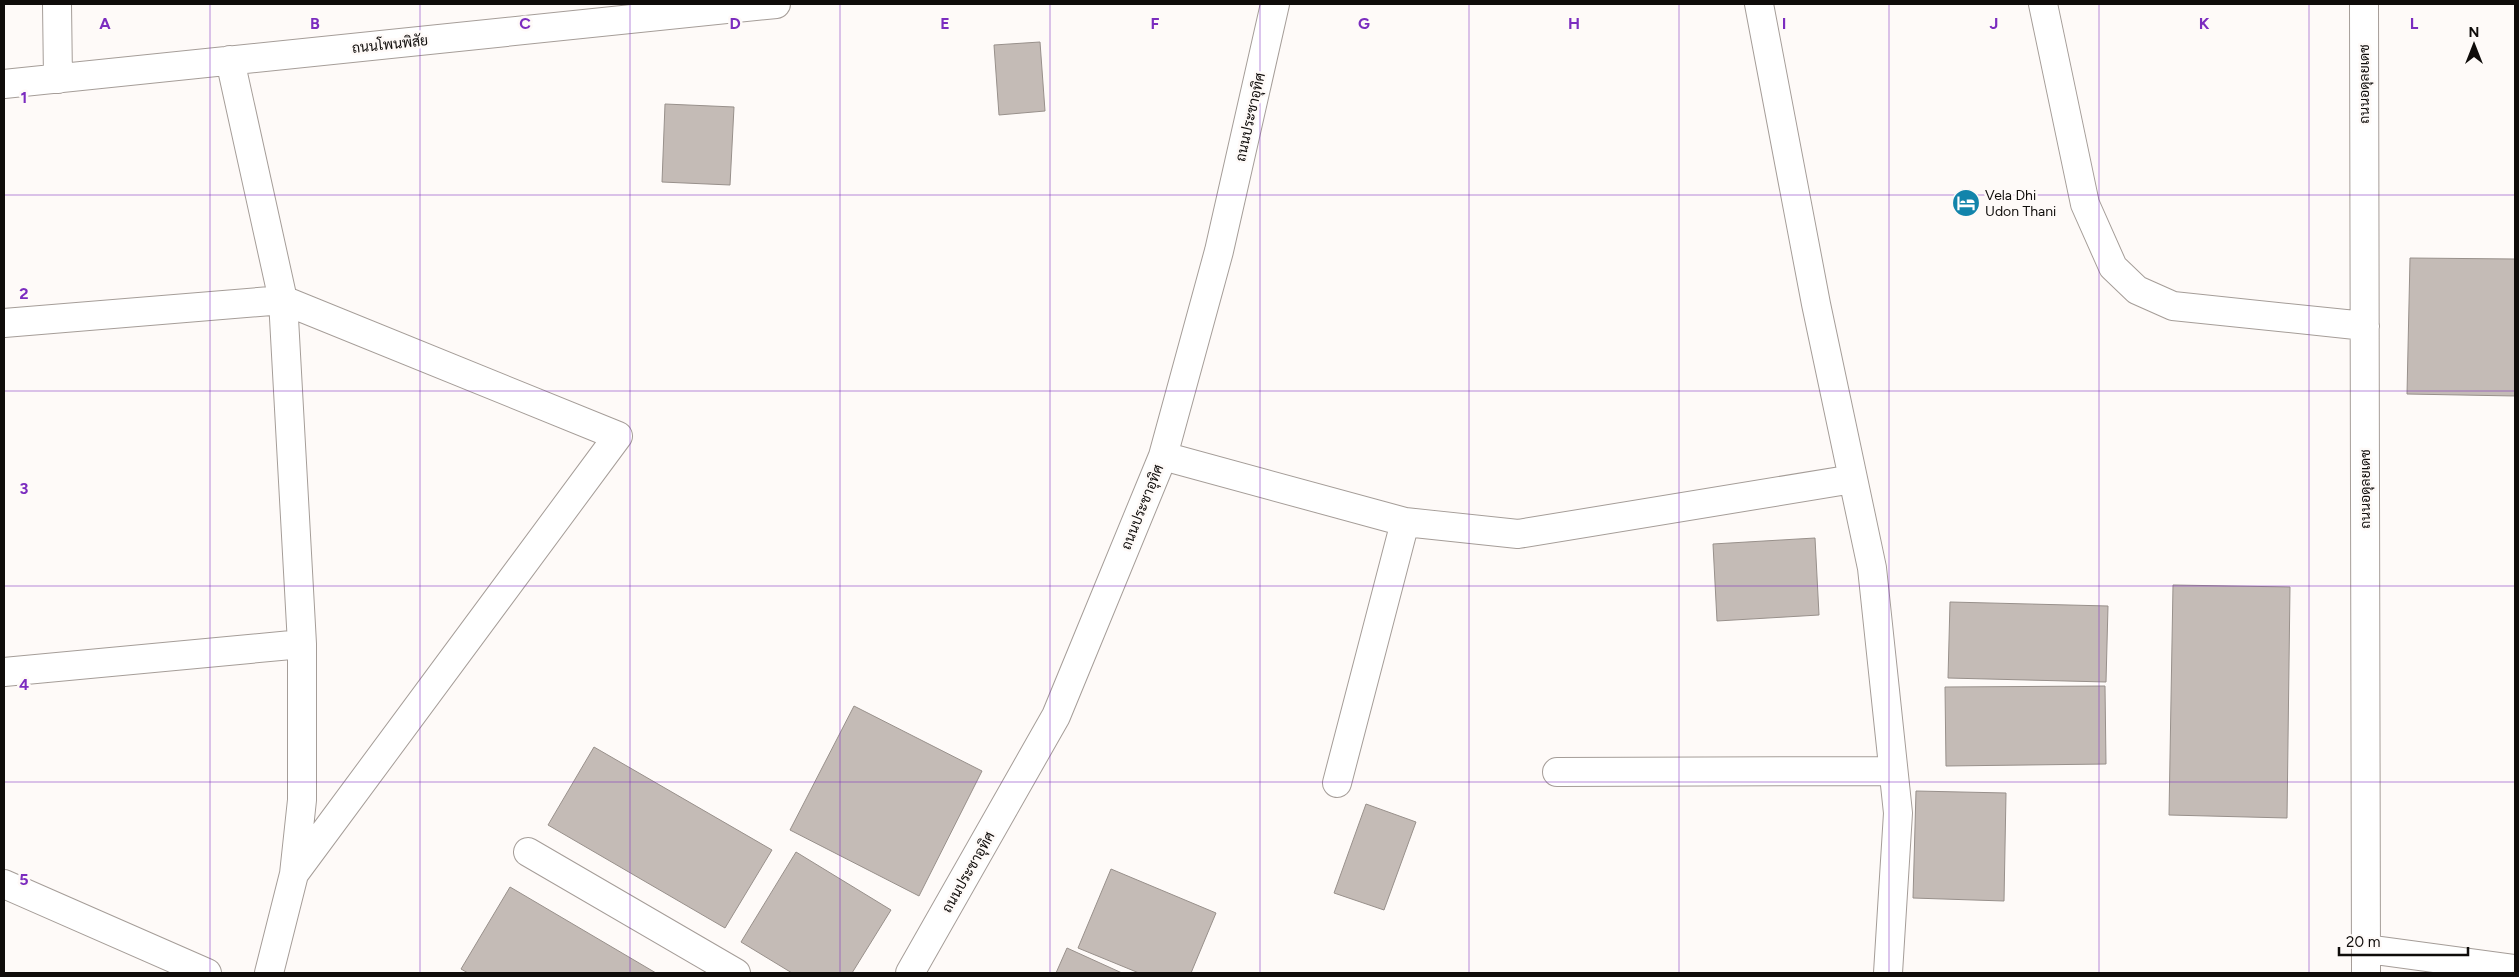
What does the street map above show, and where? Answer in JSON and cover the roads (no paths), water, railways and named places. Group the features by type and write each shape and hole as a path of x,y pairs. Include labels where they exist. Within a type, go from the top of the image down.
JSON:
{"street":[{"path":"57,4 58,79"},
{"name":"ถนนโพนพิสัย","path":"4,84 230,60 628,11 776,4"},
{"name":"ถนนประชาอุทิศ","path":"910,973 1056,716 1163,456 1219,251 1275,4"},
{"path":"1759,4 1816,304 1872,568 1898,813 1888,973"},
{"path":"2043,4 2085,204 2112,267 2137,290 2172,306 2365,326"},
{"name":"ถนนอดุลยเดช","path":"2364,4 2366,961"},
{"path":"230,60 283,300 302,644 302,800 294,874 269,973"},
{"path":"4,323 283,300 618,436 294,874"},
{"path":"1163,456 1405,522 1518,534 1853,479"},
{"path":"1337,783 1405,522"},
{"path":"4,672 302,644"},
{"path":"1557,772 1893,771"},
{"path":"528,852 736,973"},
{"path":"4,884 207,973"},
{"path":"2366,961 2515,969"}],"place":[{"name":"Vela Dhi Udon Thani","path":"1966,203"}]}
